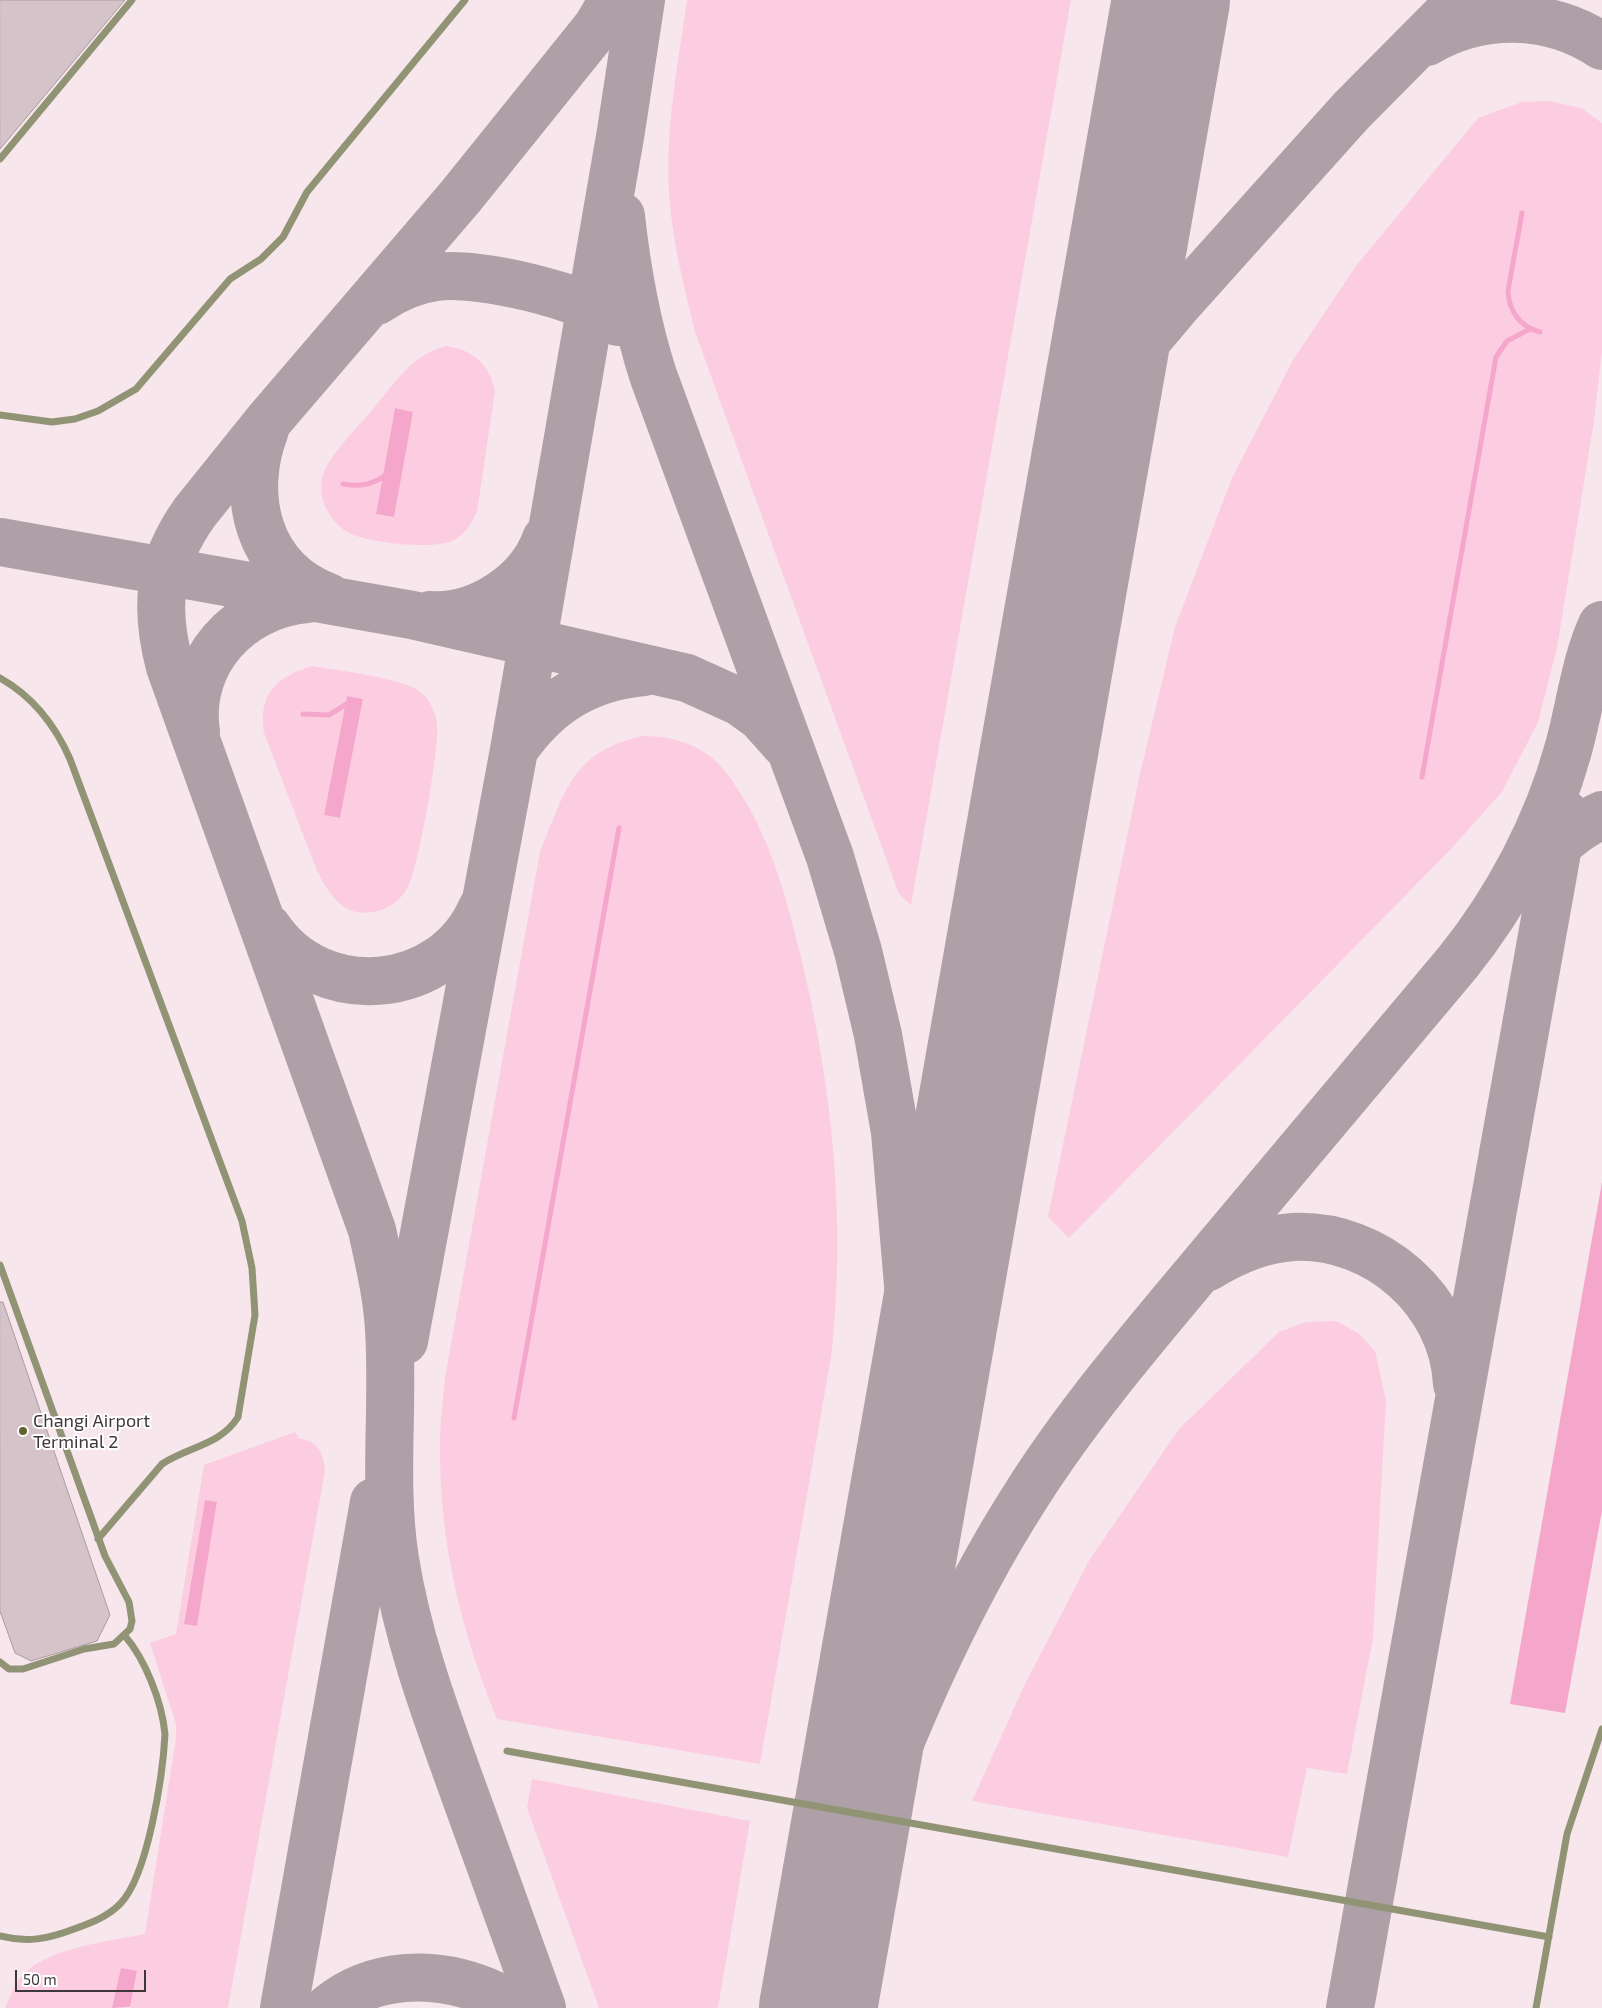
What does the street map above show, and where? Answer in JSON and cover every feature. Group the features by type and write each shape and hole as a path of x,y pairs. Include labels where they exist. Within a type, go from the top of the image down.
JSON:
{"lane":[{"path":"0,159 132,0"},
{"path":"0,415 52,422 75,419 98,411 136,389 230,279 266,255 283,237 307,192 465,0"},
{"path":"0,678 31,700 61,740 70,759 242,1221 252,1268 255,1315 238,1417 232,1426 214,1440 162,1464 98,1539"},
{"path":"0,1265 98,1539 132,1613 130,1629 125,1636 114,1644 84,1649 32,1667 9,1669 0,1662"},
{"path":"0,1936 28,1941 65,1933 97,1921 121,1903 137,1878 147,1847 165,1734 164,1721 142,1660 125,1636"},
{"path":"1536,2008 1567,1834 1602,1728"},
{"path":"507,1750 1549,1937"}],"shaded area":[{"path":"687,0 1071,0 911,905 899,894 695,332 673,228 668,169 673,96"},
{"path":"1549,101 1581,108 1602,123 1602,351 1594,421 1557,648 1538,722 1502,792 1448,852 1069,1238 1048,1217 1140,774 1175,627 1232,478 1293,360 1356,266 1478,118 1522,102"},
{"path":"446,346 472,355 479,360 489,373 495,391 477,512 463,533 447,543 434,545 403,544 358,537 342,529 326,508 321,492 321,483 326,467 345,441 405,371 413,363 434,350","holes":["395,408 413,412 393,517 376,514"]},
{"path":"395,408 413,412 394,517 376,514"},
{"path":"312,666 370,675 413,687 425,696 435,715 437,736 435,755 418,856 408,887 395,902 386,908 366,913 356,912 338,902 326,887 317,871 264,733 264,708 272,689 279,682 299,670","holes":["347,696 363,699 340,818 324,815"]},
{"path":"347,696 363,699 340,818 324,815"},
{"path":"643,736 677,740 697,748 716,761 739,790 762,834 780,881 800,953 821,1052 834,1154 837,1204 837,1255 836,1306 831,1357 760,1764 497,1719 484,1686 463,1619 448,1551 443,1516 440,1445 445,1377 540,852 565,793 574,777 586,763 600,752 619,743"},
{"path":"1602,1182 1602,1511 1565,1713 1510,1704"},
{"path":"1336,1321 1358,1333 1375,1351 1386,1401 1373,1638 1347,1774 1307,1768 1288,1857 972,1801 1025,1684 1090,1559 1179,1429 1279,1332 1306,1322"},
{"path":"295,1432 299,1439 311,1442 319,1449 325,1471 228,2008 130,2008 137,1971 112,2008 5,2008 21,1977 32,1967 46,1959 79,1947 145,1934 176,1738 176,1724 150,1643 176,1634 204,1465","holes":["205,1500 217,1503 197,1625 184,1623"]},
{"path":"205,1500 217,1502 197,1626 184,1624"},
{"path":"532,1779 750,1821 718,2008 599,2008 527,1808"},
{"path":"121,1968 137,1971 130,2007 112,2008"}],"building":[{"path":"0,0 125,0 0,149"},
{"name":"Changi Airport Terminal 2","path":"0,1302 3,1302 110,1615 97,1641 31,1661 15,1653 0,1611"}],"waterway":[{"path":"1522,213 1508,291 1509,298 1513,311 1521,322 1540,332"},
{"path":"1422,777 1496,357 1507,341 1530,329"},
{"path":"343,484 366,484 377,481 387,474"},
{"path":"303,714 329,715 350,702"},
{"path":"514,1418 619,828"}],"taxiway":[{"path":"542,2008 454,1766 407,1620 395,1559 390,1502 390,1358 388,1316 385,1291 372,1230 170,667 162,625 161,605 163,586 173,550 195,512 269,420 461,196 597,27 613,0"},
{"path":"404,1341 514,750 621,131 641,0"},
{"path":"1102,394 1177,305 1351,111 1461,0"},
{"path":"1427,42 1470,24 1515,19 1538,21 1560,26 1582,34 1602,46"},
{"path":"621,216 633,296 653,375 830,857 858,951 878,1035 895,1132 910,1308 909,1378 896,1561"},
{"path":"377,301 405,286 428,278 455,276 478,278 556,295 602,312 618,322"},
{"path":"265,430 254,480 255,504 260,528 270,549 285,569 304,585 328,597"},
{"path":"430,615 466,611 500,595 515,584 528,570 546,539"},
{"path":"0,542 412,615 687,678 740,702 761,717 785,744"},
{"path":"196,732 195,706 200,683 209,661 222,642 239,625 260,612 282,604 307,599"},
{"path":"836,1902 921,1693 970,1592 1027,1494 1092,1402 1139,1342 1458,962 1493,914 1509,888 1524,862 1549,807 1568,750 1591,654 1602,625"},
{"path":"514,750 526,733 540,719 570,695 586,686 604,680 644,672"},
{"path":"1350,2008 1564,813"},
{"path":"1545,859 1571,834 1586,823 1602,815"},
{"path":"268,928 291,953 318,971 349,980 381,981 412,974 440,959 464,937 482,908"},
{"path":"1208,1267 1259,1243 1282,1238 1324,1239 1353,1246 1380,1260 1405,1277 1425,1300 1441,1325 1452,1353 1457,1384"},
{"path":"284,2008 374,1502"},
{"path":"329,2008 346,1996 364,1987 404,1978 425,1978 465,1984 497,1996 515,2008"}],"runway":[{"path":"818,2008 1171,0"}],"place":[{"name":"Changi Airport Terminal 2","path":"23,1431"}]}
